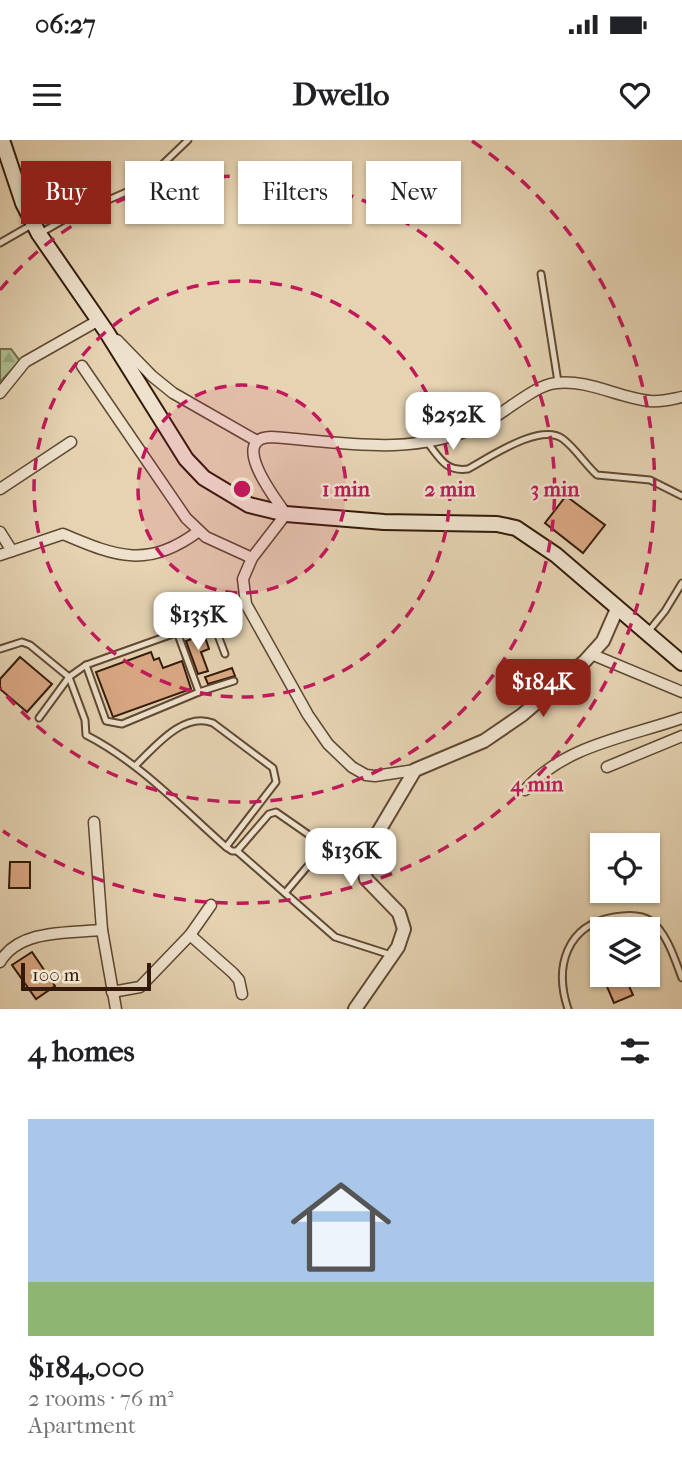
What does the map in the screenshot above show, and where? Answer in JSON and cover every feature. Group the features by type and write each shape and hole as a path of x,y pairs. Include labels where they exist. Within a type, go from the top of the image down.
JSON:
{"main road":[{"path":"2,140 36,229 102,326 180,450 204,478 249,505 286,514 384,522 497,524 516,528 556,555 682,663"}],"street":[{"path":"0,169 14,176"},
{"path":"0,393 24,362 102,326 173,393 257,441"},
{"path":"82,366 186,518 199,531 252,558"},
{"path":"617,609 603,641 591,654 522,715 484,741 415,769 366,775 352,767 328,744 307,715 246,604 243,585 252,558 286,514 252,457 252,450 257,441 271,437 377,447 427,442 478,427 538,389 558,382 573,383 653,402 682,397"},
{"path":"0,489 71,442"},
{"path":"0,555 63,534 94,547 127,555 147,556 164,553 181,545 199,531"},
{"path":"0,532 12,551"},
{"path":"591,654 682,692"},
{"path":"525,790 531,783 583,749 682,718"},
{"path":"607,767 682,736"},
{"path":"355,1009 393,956 403,937 403,922 396,908 372,888 363,870 369,846 415,769"},
{"path":"94,822 102,930 116,1009"},
{"path":"112,992 140,987 190,935 211,905"},
{"path":"2,954 35,938 102,930"},
{"path":"190,935 233,973 241,986 242,995"}],"lane":[{"path":"0,243 65,219 140,186 188,140"},
{"path":"541,274 558,382"},
{"path":"427,442 447,466 457,471 468,469 537,435 556,435 597,475 650,481 682,496"},
{"path":"647,634 682,583"},
{"path":"39,718 69,677 86,665 215,619 246,604"},
{"path":"215,619 225,654"},
{"path":"177,632 199,692"},
{"path":"0,649 22,642 30,645 69,677 85,720 86,735 135,766 226,847 237,851 335,937 393,956"},
{"path":"86,665 106,721 113,724 122,724 199,692 234,681"},
{"path":"135,766 167,736 199,720 213,723 273,768 276,782 226,847"},
{"path":"237,851 269,814 276,812 363,870"},
{"path":"285,892 317,855"},
{"path":"568,1009 562,990 566,954 578,932 600,919 621,916 648,919 657,926 682,978"}],"green space":[{"path":"0,349 11,349 20,361 0,382"}],"building":[{"path":"566,496 605,525 583,553 545,523"},
{"path":"204,634 209,649 201,652 208,671 198,674 186,641"},
{"path":"151,652 154,660 159,658 163,668 182,661 191,689 113,717 96,672"},
{"path":"20,657 52,684 27,712 0,689 0,679"},
{"path":"232,668 235,676 208,684 205,677"},
{"path":"10,862 30,862 30,888 9,888"},
{"path":"32,952 55,986 36,999 12,965"},
{"path":"607,987 629,987 633,995 614,1003"}]}
